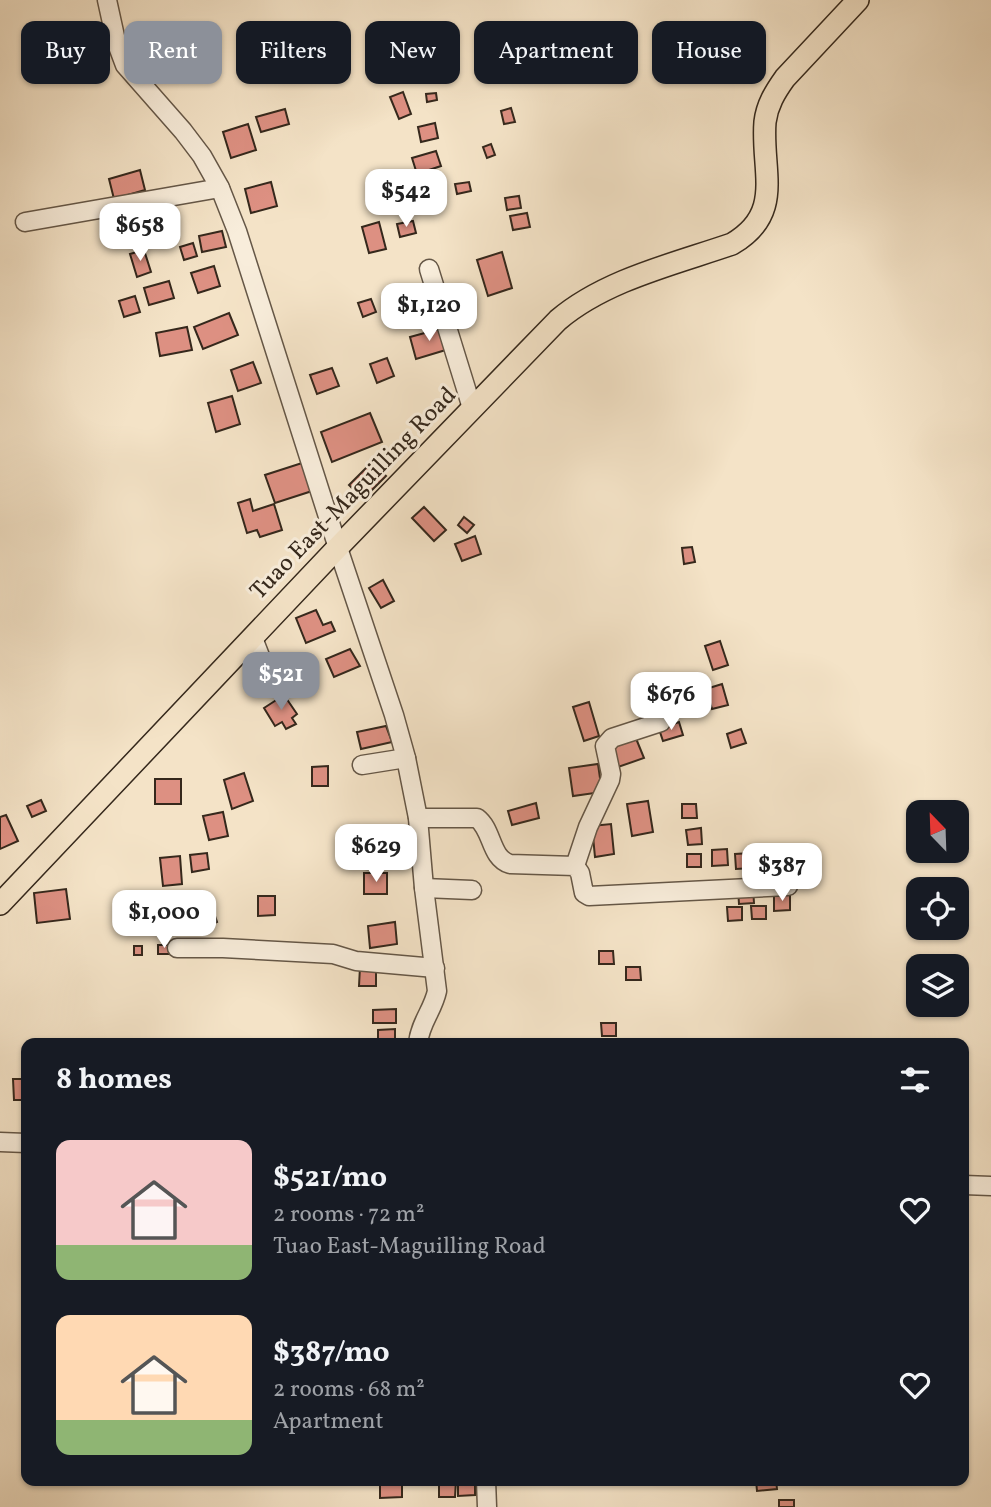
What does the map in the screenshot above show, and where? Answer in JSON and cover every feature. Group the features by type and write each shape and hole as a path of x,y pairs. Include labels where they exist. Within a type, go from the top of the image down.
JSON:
{"main road":[{"name":"Tuao East-Maguilling Road","path":"0,904 558,320 594,294 732,244 753,229 760,220 766,198 765,122 769,104 785,78 855,1"}],"street":[{"path":"107,0 116,41 125,65 183,131 202,156 220,188 237,231 394,715 418,818 437,991 419,1029 418,1038"},
{"path":"25,222 220,188"},
{"path":"429,269 472,408"},
{"path":"253,638 270,682"},
{"path":"575,866 610,780 605,746 612,738 661,722"},
{"path":"362,765 406,758"},
{"path":"418,818 477,818 487,830 503,862 575,866"},
{"path":"575,866 580,873 584,893 589,896 788,886"},
{"path":"424,888 472,890"},
{"path":"177,948 333,954 356,961 435,968"},
{"path":"0,1142 21,1143"},
{"path":"969,1185 991,1186"},
{"path":"486,1486 487,1507"}],"building":[{"path":"403,92 411,114 399,119 390,97"},
{"path":"436,93 437,100 427,102 426,94"},
{"path":"511,108 515,122 504,124 501,111"},
{"path":"285,109 289,124 261,132 256,117"},
{"path":"435,123 438,138 421,142 418,127"},
{"path":"248,124 256,150 231,158 223,132"},
{"path":"491,144 495,155 487,158 483,147"},
{"path":"436,151 441,166 417,174 412,158"},
{"path":"140,170 145,190 114,199 109,179"},
{"path":"271,182 277,206 251,213 245,189"},
{"path":"469,182 471,191 457,194 455,184"},
{"path":"519,196 521,208 507,210 505,198"},
{"path":"527,213 530,227 513,230 510,216"},
{"path":"413,221 416,233 400,237 397,224"},
{"path":"379,222 386,249 369,253 362,227"},
{"path":"222,231 226,247 202,252 199,236"},
{"path":"193,243 197,256 184,260 180,247"},
{"path":"144,250 151,272 137,277 130,254"},
{"path":"502,252 512,288 488,296 477,260"},
{"path":"214,266 220,286 198,293 191,273"},
{"path":"169,281 174,298 149,305 144,288"},
{"path":"135,296 140,312 124,317 119,301"},
{"path":"371,299 376,312 363,317 358,303"},
{"path":"229,313 238,335 203,349 194,327"},
{"path":"187,327 192,350 160,356 156,333"},
{"path":"443,328 449,349 416,359 410,337"},
{"path":"387,358 394,376 377,383 370,364"},
{"path":"253,362 261,383 238,391 231,370"},
{"path":"332,368 339,386 317,394 310,375"},
{"path":"232,396 240,424 216,432 208,403"},
{"path":"370,413 382,442 332,462 321,432"},
{"path":"372,462 386,476 363,499 349,485"},
{"path":"302,463 312,491 275,503 265,475"},
{"path":"250,499 253,511 274,504 282,530 260,537 257,530 247,533 238,503"},
{"path":"424,507 446,530 434,541 412,518"},
{"path":"464,517 474,525 467,533 458,525"},
{"path":"475,536 481,554 462,561 455,544"},
{"path":"692,547 695,562 684,564 682,548"},
{"path":"383,580 394,601 381,608 369,588"},
{"path":"316,610 323,625 331,622 335,631 306,643 296,618"},
{"path":"720,641 728,665 713,670 705,646"},
{"path":"350,649 360,666 334,677 326,659"},
{"path":"672,682 677,705 651,712 645,688"},
{"path":"722,684 728,705 712,709 706,689"},
{"path":"284,695 297,714 292,718 296,724 286,729 282,722 275,726 264,708"},
{"path":"589,702 599,736 584,741 573,707"},
{"path":"679,722 683,735 663,741 659,729"},
{"path":"386,726 392,742 361,749 357,732"},
{"path":"741,729 746,743 731,748 727,734"},
{"path":"635,736 644,758 618,767 610,745"},
{"path":"598,764 602,792 573,796 569,768"},
{"path":"328,766 328,786 312,786 312,767"},
{"path":"244,773 253,801 232,809 224,780"},
{"path":"155,779 181,779 181,804 155,804"},
{"path":"41,800 46,811 32,817 27,806"},
{"path":"648,801 653,832 632,836 627,804"},
{"path":"536,803 539,818 512,825 508,811"},
{"path":"682,804 696,804 697,818 682,818"},
{"path":"223,812 228,836 209,840 203,816"},
{"path":"6,815 18,841 0,849 0,817"},
{"path":"611,824 614,854 595,857 592,826"},
{"path":"701,828 702,844 688,845 686,830"},
{"path":"727,849 728,865 712,866 712,850"},
{"path":"207,853 209,869 192,872 190,855"},
{"path":"751,853 752,868 736,869 735,854"},
{"path":"687,854 701,854 701,867 687,867"},
{"path":"180,856 182,884 163,886 160,858"},
{"path":"365,860 382,860 381,870 365,869"},
{"path":"364,873 387,873 387,894 364,894"},
{"path":"753,888 754,903 739,904 738,889"},
{"path":"66,889 70,919 37,923 34,893"},
{"path":"774,895 790,895 790,910 774,911"},
{"path":"258,896 275,896 275,915 258,916"},
{"path":"751,906 766,906 766,919 752,919"},
{"path":"212,907 217,922 208,926 202,910"},
{"path":"727,907 742,907 742,920 728,921"},
{"path":"395,922 397,944 370,948 368,926"},
{"path":"158,945 170,945 170,954 158,954"},
{"path":"134,946 142,946 142,955 134,955"},
{"path":"599,951 613,951 614,964 599,964"},
{"path":"360,967 376,967 376,986 359,986"},
{"path":"626,967 640,967 641,980 626,980"},
{"path":"396,1009 396,1023 373,1023 373,1010"},
{"path":"601,1023 616,1023 616,1036 602,1036"},
{"path":"395,1029 395,1038 378,1038 378,1030"},
{"path":"13,1079 21,1079 21,1100 14,1100"},
{"path":"380,1486 402,1486 402,1497 380,1498"},
{"path":"439,1486 456,1486 455,1497 439,1497"},
{"path":"458,1486 475,1486 475,1495 458,1496"},
{"path":"757,1486 777,1486 777,1489 757,1491"},
{"path":"779,1500 794,1500 794,1507 779,1507"}]}
